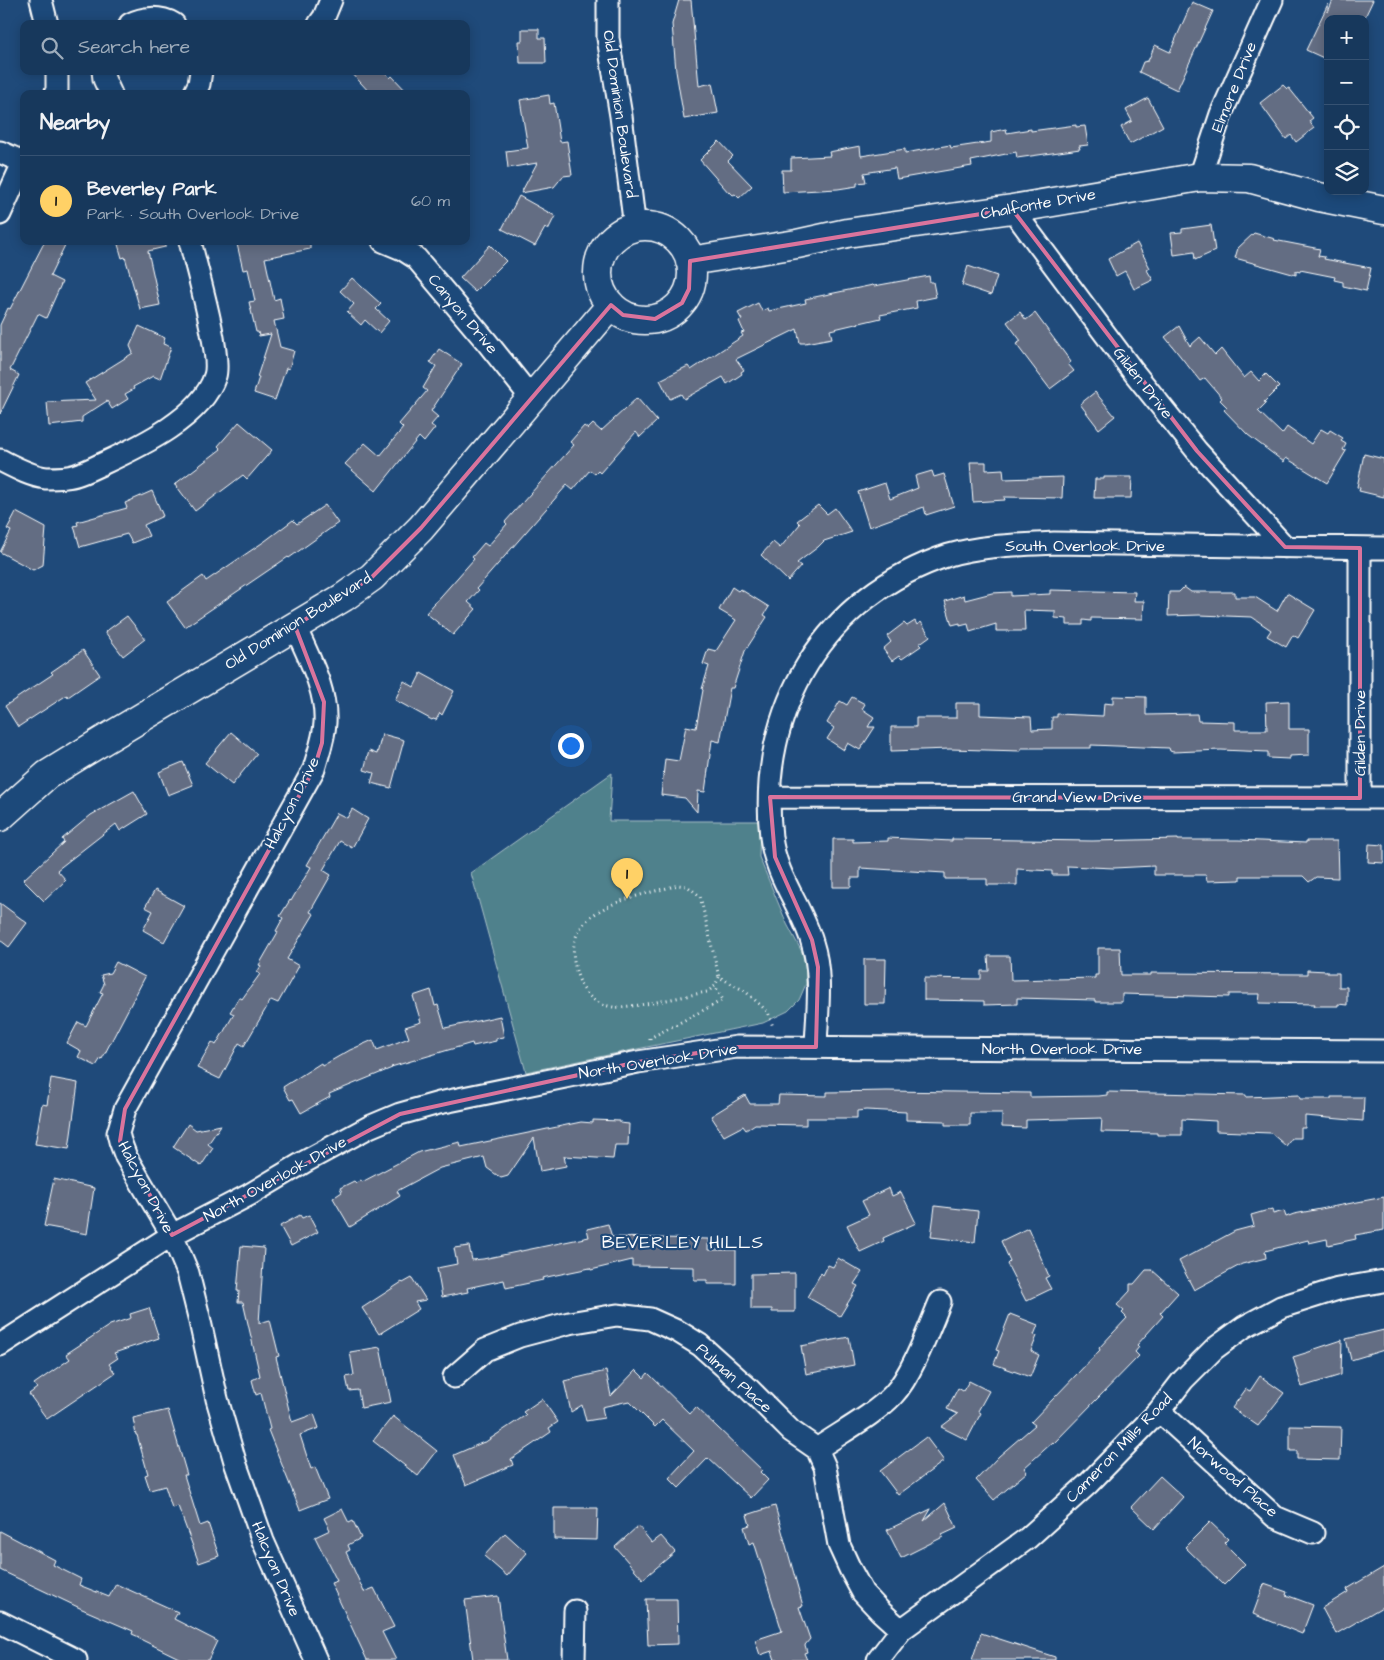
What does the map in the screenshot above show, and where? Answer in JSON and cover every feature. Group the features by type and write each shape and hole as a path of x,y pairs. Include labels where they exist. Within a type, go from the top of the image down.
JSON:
{"street":[{"path":"41,0 46,20"},
{"path":"322,20 332,0"},
{"name":"Old Dominion Boulevard","path":"608,0 608,38 621,116 635,228"},
{"name":"Elmore Drive","path":"1200,177 1221,114 1272,0"},
{"path":"136,14 163,20"},
{"path":"56,90 57,75"},
{"path":"103,75 108,90"},
{"path":"196,90 200,75"},
{"path":"0,152 20,161"},
{"path":"0,214 20,169"},
{"name":"Chalfonte Drive","path":"690,261 797,244 847,233 1012,209 1200,177 1249,178 1319,197 1384,210"},
{"name":"Gilden Drive","path":"1012,209 1132,370 1185,436 1285,547"},
{"path":"644,226 659,228 672,234 683,245 690,261 692,273 689,289 682,303 670,313 655,319 639,319 624,315 611,305 602,292 598,276 600,260 606,247 616,236 629,228 644,226"},
{"path":"0,460 19,470 45,478 75,476 130,451 175,423 199,403 216,374 215,354 191,245"},
{"name":"Canyon Drive","path":"392,245 416,258 532,399"},
{"name":"Old Dominion Boulevard","path":"0,817 47,775 344,597 372,576 421,528 611,305"},
{"name":"South Overlook Drive","path":"816,1047 818,967 812,940 784,882 775,857 771,836 769,782 772,757 781,719 794,688 827,637 848,614 874,593 902,575 949,556 970,550 1004,545 1054,543 1384,548"},
{"name":"Gilden Drive","path":"1360,548 1360,798"},
{"name":"Halcyon Drive","path":"295,626 317,675 324,702 325,723 322,743 314,769 125,1109 118,1133 126,1156 172,1235 188,1273 217,1399 239,1474 263,1541 316,1660"},
{"name":"Grand View Drive","path":"770,797 1384,798"},
{"name":"North Overlook Drive","path":"0,1345 172,1235 249,1195 306,1161 369,1127 400,1114 448,1101 653,1060 737,1047 1384,1051"},
{"name":"Cameron Mills Road","path":"878,1660 901,1630 1028,1538 1088,1484 1159,1411 1183,1380 1214,1349 1244,1327 1281,1307 1338,1289 1384,1281"},
{"path":"901,1630 863,1593 850,1569 839,1545 825,1467 817,1449 882,1406 894,1394 905,1378 925,1340 940,1302"},
{"name":"Pulman Place","path":"454,1377 485,1350 520,1336 617,1315 650,1319 679,1332 700,1345 748,1387 791,1431 817,1449"},
{"name":"Norwood Place","path":"1159,1411 1275,1517 1313,1533"},
{"path":"574,1660 575,1611"},
{"path":"0,1622 76,1660"}],"path":[{"path":"678,885 687,886 700,896 719,977 715,986 707,992 640,1005 615,1007 599,1003 584,993 577,975 573,956 573,941 583,924 594,912 611,904 678,885"},
{"path":"719,977 745,991 768,1012 779,1047"},
{"path":"653,1060 650,1038 723,1000 715,986"}],"highlighted area":[{"path":"1012,209 1197,451 1285,547 1360,548 1360,798 770,797 775,857 812,940 818,967 816,1047 737,1047 638,1062 400,1114 172,1235 120,1141 125,1109 314,769 322,743 324,702 295,626 372,577 421,528 611,305 623,315 655,319 682,303 689,289 690,261"}],"green space":[{"path":"612,773 609,821 760,821 759,857 787,924 802,952 806,968 806,984 799,1000 788,1011 763,1023 526,1072 471,873"}],"building":[{"path":"679,0 691,0 699,86 712,83 718,113 684,119 676,71 672,24"},
{"path":"1333,0 1373,0 1366,15 1324,15 1324,58 1306,50 1328,4 1328,12"},
{"path":"1192,2 1213,11 1177,90 1139,72 1143,62 1148,61 1155,45 1170,52"},
{"path":"522,29 539,29 539,38 545,38 546,63 520,63 519,41 522,41"},
{"path":"354,75 387,75 390,78 392,76 405,90 367,90"},
{"path":"1283,85 1287,89 1289,88 1313,118 1309,121 1314,128 1296,142 1291,135 1286,139 1260,103"},
{"path":"549,95 550,104 554,103 560,142 567,141 572,175 563,176 554,187 521,193 537,163 508,168 506,151 528,148 520,100"},
{"path":"1148,98 1163,126 1130,144 1121,127 1132,121 1126,110"},
{"path":"1076,125 1076,127 1085,126 1088,145 1079,146 1080,149 1017,158 1016,152 971,161 972,166 897,179 895,168 864,173 866,182 857,183 857,186 783,192 782,170 791,170 791,158 830,156 829,152 860,146 861,156 905,149 905,153 950,145 951,148 991,142 991,132 1006,129 1007,133"},
{"path":"719,141 733,156 728,161 752,186 739,198 735,194 729,193 700,160"},
{"path":"519,196 555,216 548,230 545,228 535,246 502,229"},
{"path":"1211,225 1215,251 1195,260 1194,252 1174,255 1171,233 1182,232 1182,229"},
{"path":"1254,233 1274,240 1320,249 1318,256 1325,257 1324,259 1371,268 1366,291 1343,286 1343,282 1334,280 1335,277 1300,270 1300,272 1296,271 1296,275 1235,258 1238,248"},
{"path":"1137,243 1150,268 1147,270 1153,280 1134,289 1125,271 1116,276 1108,259"},
{"path":"43,245 65,245 50,276 62,282 46,318 38,314 10,370 19,375 0,414 0,325 8,308 10,309"},
{"path":"118,245 165,245 165,247 148,251 160,305 140,309 125,257 122,258"},
{"path":"237,245 310,245 310,249 265,258 274,300 280,298 284,319 274,321 280,347 294,351 289,369 286,368 275,400 254,393 259,377 257,377 271,334 259,336 258,332 256,332 249,302 255,301 248,269 243,270"},
{"path":"490,245 506,261 475,292 460,278"},
{"path":"968,266 997,276 991,295 962,285"},
{"path":"929,276 930,282 933,282 936,297 916,301 917,308 880,315 881,318 830,330 832,338 805,343 800,343 797,329 736,359 744,370 741,372 742,374 727,384 723,377 684,399 681,394 670,399 660,380 688,366 691,370 743,336 741,333 744,332 739,321 742,320 738,313 758,303 762,311 768,308 769,311 806,303 805,299"},
{"path":"352,278 381,304 376,309 389,321 379,333 365,320 361,325 347,312 354,304 340,291"},
{"path":"1020,312 1026,320 1035,313 1071,362 1068,364 1074,371 1050,389 1016,344 1021,341 1007,322"},
{"path":"139,326 165,338 163,344 171,347 160,379 153,376 133,387 134,389 125,394 128,399 112,409 107,401 82,417 82,422 49,426 47,402 96,400 85,383 133,353 130,346"},
{"path":"1179,326 1190,346 1200,337 1215,355 1221,349 1244,378 1251,372 1259,381 1266,374 1279,387 1258,411 1282,434 1287,427 1311,444 1321,429 1328,433 1330,430 1343,438 1341,441 1346,444 1343,450 1346,451 1327,483 1286,458 1284,462 1248,435 1224,410 1227,407 1220,400 1222,398 1205,378 1200,381 1165,337"},
{"path":"439,349 462,364 431,411 438,417 431,425 435,428 424,442 419,437 376,491 345,464 365,443 380,456 403,428 399,424 427,391 423,388 436,366 430,362"},
{"path":"1095,392 1115,416 1099,429 1080,404"},
{"path":"637,398 657,421 640,437 636,432 600,473 598,471 595,474 590,470 573,490 567,485 477,588 479,590 468,602 476,609 453,635 426,613 474,559 472,557 484,543 488,546 507,524 505,522 574,445 570,442 584,426 588,429 593,424 601,431"},
{"path":"239,422 272,450 247,479 243,475 195,511 175,484 221,449 218,446"},
{"path":"1364,454 1384,459 1384,497 1359,491 1360,488 1357,487"},
{"path":"970,462 986,462 986,470 1003,469 1004,479 1063,477 1062,498 1004,497 1005,500 973,502"},
{"path":"932,471 934,477 944,474 954,506 926,515 924,507 869,527 858,492 885,483 890,499 918,488 915,476"},
{"path":"1104,477 1132,477 1131,498 1094,498 1095,479 1104,479"},
{"path":"152,491 163,516 144,525 149,536 132,543 127,534 80,547 74,526 78,525 77,522 127,508 125,503"},
{"path":"325,505 338,523 185,627 167,602 203,576 206,581 293,520 297,524"},
{"path":"818,505 827,514 835,508 852,532 824,541 797,563 801,566 788,581 761,555 773,542 780,548 800,524 797,521"},
{"path":"16,512 46,528 43,565 33,570 0,552 11,531 7,529"},
{"path":"732,587 738,591 740,589 769,607 764,615 767,617 745,651 733,688 730,688 720,742 712,740 705,792 698,791 697,812 685,798 661,795 665,759 679,761 686,726 696,728 702,689 709,666 703,664 708,649 716,651 736,620 719,610"},
{"path":"1184,587 1191,592 1235,592 1235,597 1255,597 1277,611 1287,593 1315,610 1298,638 1293,635 1286,647 1267,636 1271,630 1252,617 1168,616 1169,592 1179,592"},
{"path":"1050,590 1135,592 1134,601 1144,601 1143,619 1091,618 1091,621 1083,620 1083,625 1067,625 1067,619 1055,618 1055,611 1024,610 1025,631 996,631 996,624 970,632 968,624 952,625 945,601 964,595 965,600 992,593 1011,592 1011,596 1050,594"},
{"path":"127,616 145,639 123,656 105,632"},
{"path":"915,621 917,625 921,622 930,636 919,644 921,646 902,659 899,656 892,661 883,649 891,642 887,636 904,623 907,626"},
{"path":"83,650 100,675 18,727 5,706 53,674 51,672"},
{"path":"421,673 454,691 442,715 440,713 436,720 432,720 395,700 404,681 414,687"},
{"path":"1113,696 1146,697 1146,715 1197,714 1198,721 1235,722 1235,730 1267,730 1266,702 1289,701 1289,729 1309,729 1309,755 1289,756 1289,759 1268,758 1268,752 1221,750 1173,752 1169,748 1091,745 1091,748 1021,748 1021,751 950,749 891,751 891,727 916,727 916,718 956,718 956,703 980,703 980,715 1031,717 1032,730 1052,729 1052,717 1057,717 1057,714 1103,716 1104,703 1113,704"},
{"path":"852,697 865,704 862,709 874,717 868,727 875,727 860,750 848,743 844,750 827,739 834,728 827,723 840,701 847,705"},
{"path":"231,732 257,754 232,785 205,763"},
{"path":"382,734 404,740 391,788 371,783 374,773 364,770 369,751 377,754"},
{"path":"183,762 193,785 168,795 159,772"},
{"path":"134,791 147,814 120,831 116,824 57,870 66,880 44,901 23,880 64,842 62,839 91,815"},
{"path":"352,809 368,819 352,848 340,841 323,870 331,875 310,912 314,914 287,959 299,966 278,1003 271,1000 244,1046 239,1043 220,1079 197,1068 212,1042 216,1045 234,1014 230,1012 239,997 242,999 260,974 257,972 261,966 259,965 278,932 276,931 283,918 280,916 311,867 307,865 337,813 347,818"},
{"path":"888,838 952,841 952,839 1092,841 1178,839 1306,843 1306,841 1337,841 1338,878 1316,877 1309,882 1303,876 1240,876 1240,880 1207,881 1206,875 1154,875 1154,866 1114,868 1067,866 1068,875 1052,875 1052,871 1017,869 1017,885 987,885 987,879 945,879 945,873 860,868 860,878 851,878 851,887 833,887 833,839 853,839 853,842 888,841"},
{"path":"1369,844 1384,845 1384,863 1368,862"},
{"path":"155,890 184,906 164,942 143,930 153,911 145,907"},
{"path":"0,903 27,923 9,947 0,940"},
{"path":"1098,948 1120,948 1121,975 1151,975 1151,973 1307,974 1307,970 1339,973 1339,987 1347,987 1347,1005 1314,1006 1315,1004 1259,1003 1260,994 1229,994 1229,997 1122,994 1122,1002 1017,998 1017,1004 984,1005 984,1001 924,1000 924,978 981,979 981,971 989,971 988,956 1010,956 1011,980 1095,978 1095,975 1098,975"},
{"path":"864,959 886,959 885,1004 864,1004"},
{"path":"116,962 145,977 102,1059 96,1066 78,1057 81,1051 67,1043 78,1022 86,1026 103,993 100,992 104,984 101,975 110,973"},
{"path":"431,990 435,1006 438,1005 445,1028 500,1016 504,1037 496,1038 496,1041 473,1046 472,1043 391,1067 329,1094 330,1097 301,1113 293,1099 290,1100 283,1087 321,1063 322,1066 350,1050 373,1040 377,1050 409,1038 405,1027 421,1022 413,996"},
{"path":"51,1078 78,1083 69,1149 35,1144 42,1104 47,1105"},
{"path":"827,1092 1030,1093 1030,1097 1099,1096 1107,1095 1107,1092 1246,1095 1246,1097 1299,1095 1300,1099 1364,1097 1363,1121 1305,1116 1305,1128 1301,1128 1301,1138 1292,1138 1286,1146 1271,1133 1216,1131 1216,1121 1182,1119 1182,1135 1157,1135 1157,1133 1101,1132 1102,1118 1026,1120 1026,1128 1002,1127 1002,1113 970,1113 970,1125 945,1125 945,1121 906,1120 906,1112 866,1110 857,1111 857,1118 806,1118 806,1125 755,1124 746,1130 743,1126 724,1136 711,1116 745,1095 750,1104 778,1104 779,1095 827,1096"},
{"path":"593,1120 620,1121 620,1123 629,1124 628,1145 615,1145 613,1159 564,1156 566,1166 540,1171 534,1138 508,1176 501,1178 487,1168 484,1157 440,1168 397,1191 400,1196 350,1227 333,1198 342,1192 340,1188 354,1181 356,1183 361,1180 362,1182 419,1152 460,1142 461,1147 581,1122 593,1123"},
{"path":"188,1124 196,1130 221,1125 208,1144 213,1148 201,1166 173,1147"},
{"path":"54,1179 94,1188 87,1234 44,1226"},
{"path":"889,1188 892,1196 901,1192 916,1223 883,1238 884,1241 860,1252 847,1225 869,1215 862,1201"},
{"path":"1384,1197 1384,1230 1355,1235 1356,1239 1328,1245 1327,1239 1309,1243 1308,1240 1265,1251 1266,1258 1242,1264 1194,1290 1179,1261 1235,1231 1254,1226 1251,1215 1272,1209 1273,1214 1284,1211 1286,1217"},
{"path":"935,1206 978,1211 975,1242 931,1237"},
{"path":"300,1215 302,1218 309,1215 318,1232 291,1246 280,1226"},
{"path":"608,1224 612,1237 708,1239 708,1250 736,1250 736,1284 707,1284 707,1280 694,1280 694,1267 632,1266 632,1260 591,1270 590,1268 542,1278 543,1280 506,1288 504,1280 467,1288 468,1292 442,1297 437,1268 457,1264 454,1248 469,1246 472,1260 483,1259 589,1237 587,1229"},
{"path":"1028,1228 1049,1276 1045,1278 1051,1289 1026,1301 1007,1264 1010,1261 1001,1241"},
{"path":"241,1246 264,1248 259,1323 270,1320 279,1356 276,1357 292,1422 314,1414 319,1428 300,1435 311,1469 315,1467 328,1499 300,1510 268,1430 270,1429 261,1393 256,1395 252,1380 260,1376 243,1302 238,1302 239,1291 237,1291"},
{"path":"838,1258 862,1272 854,1284 858,1286 840,1316 807,1297 821,1273 823,1275 828,1265 833,1267"},
{"path":"1146,1270 1152,1270 1178,1293 1160,1313 1163,1316 1137,1345 1139,1347 1135,1352 1139,1356 1054,1443 1024,1468 1027,1472 994,1500 976,1480 999,1456 1035,1425 1031,1422 1100,1350 1099,1348 1127,1318 1122,1313 1124,1311 1117,1305 1130,1291 1130,1284 1134,1284"},
{"path":"795,1273 795,1312 772,1312 772,1309 751,1309 751,1274"},
{"path":"412,1278 426,1300 415,1302 419,1309 379,1334 362,1308 402,1282"},
{"path":"149,1308 159,1338 114,1353 118,1358 109,1364 115,1373 47,1419 29,1394 37,1388 34,1384 70,1359 66,1354 110,1325 131,1318 130,1314"},
{"path":"1010,1314 1038,1325 1034,1335 1037,1336 1031,1351 1039,1355 1030,1377 994,1364 999,1351 996,1350"},
{"path":"1384,1330 1384,1350 1351,1360 1346,1339"},
{"path":"849,1337 854,1365 806,1374 801,1346"},
{"path":"1342,1340 1341,1375 1302,1387 1293,1357"},
{"path":"380,1347 391,1402 361,1408 358,1390 349,1391 346,1377 354,1375 350,1352"},
{"path":"636,1370 644,1378 648,1373 690,1414 696,1407 762,1470 760,1472 768,1480 751,1498 708,1458 679,1488 669,1478 694,1451 662,1420 655,1427 629,1401 602,1407 604,1418 586,1421 582,1405 571,1412 564,1381 606,1371 611,1396"},
{"path":"1260,1376 1284,1393 1258,1426 1232,1408 1246,1389 1250,1391"},
{"path":"969,1381 989,1391 978,1411 981,1413 967,1440 941,1427 958,1414 947,1409 958,1388 963,1391"},
{"path":"542,1399 558,1422 549,1428 551,1432 511,1459 513,1465 466,1485 454,1455 484,1443 526,1415 523,1412"},
{"path":"168,1410 187,1475 184,1475 200,1526 208,1523 219,1556 199,1563 178,1506 172,1508 165,1486 150,1490 145,1475 148,1474 136,1435 133,1418"},
{"path":"393,1416 437,1451 418,1476 373,1441"},
{"path":"1290,1426 1341,1427 1340,1460 1297,1459 1297,1451 1290,1451"},
{"path":"926,1437 944,1461 898,1495 880,1471"},
{"path":"1160,1476 1183,1497 1154,1529 1131,1507"},
{"path":"945,1503 957,1528 901,1558 887,1530 931,1509 924,1521"},
{"path":"775,1506 803,1606 799,1607 810,1639 805,1645 807,1652 804,1653 807,1660 775,1660 772,1651 760,1655 755,1640 782,1631 754,1542 749,1544 744,1527 750,1525 747,1515"},
{"path":"554,1508 598,1508 597,1540 554,1539"},
{"path":"342,1509 349,1523 353,1521 361,1538 348,1545 350,1550 346,1552 364,1592 374,1588 394,1627 382,1632 396,1660 367,1660 331,1583 337,1581 315,1537 330,1530 324,1518"},
{"path":"1210,1522 1228,1539 1224,1543 1245,1564 1224,1585 1185,1547"},
{"path":"638,1526 652,1543 661,1536 675,1552 643,1579 615,1547"},
{"path":"0,1531 55,1560 53,1565 81,1579 79,1585 109,1597 116,1584 178,1612 174,1619 217,1641 208,1660 183,1660 138,1638 132,1634 133,1631 0,1570"},
{"path":"505,1533 527,1553 507,1576 484,1556"},
{"path":"1384,1567 1384,1606 1336,1634 1322,1608 1348,1592 1347,1589"},
{"path":"1264,1584 1287,1592 1286,1595 1313,1605 1302,1634 1253,1614"},
{"path":"498,1596 507,1660 473,1660 465,1600"},
{"path":"646,1599 677,1599 678,1644 648,1645"},
{"path":"981,1633 1055,1657 1055,1660 972,1660"}],"place":[{"name":"Beverley Park","path":"627,899"}],"district":[{"name":"BEVERLEY HILLS","path":"683,1242"}]}
